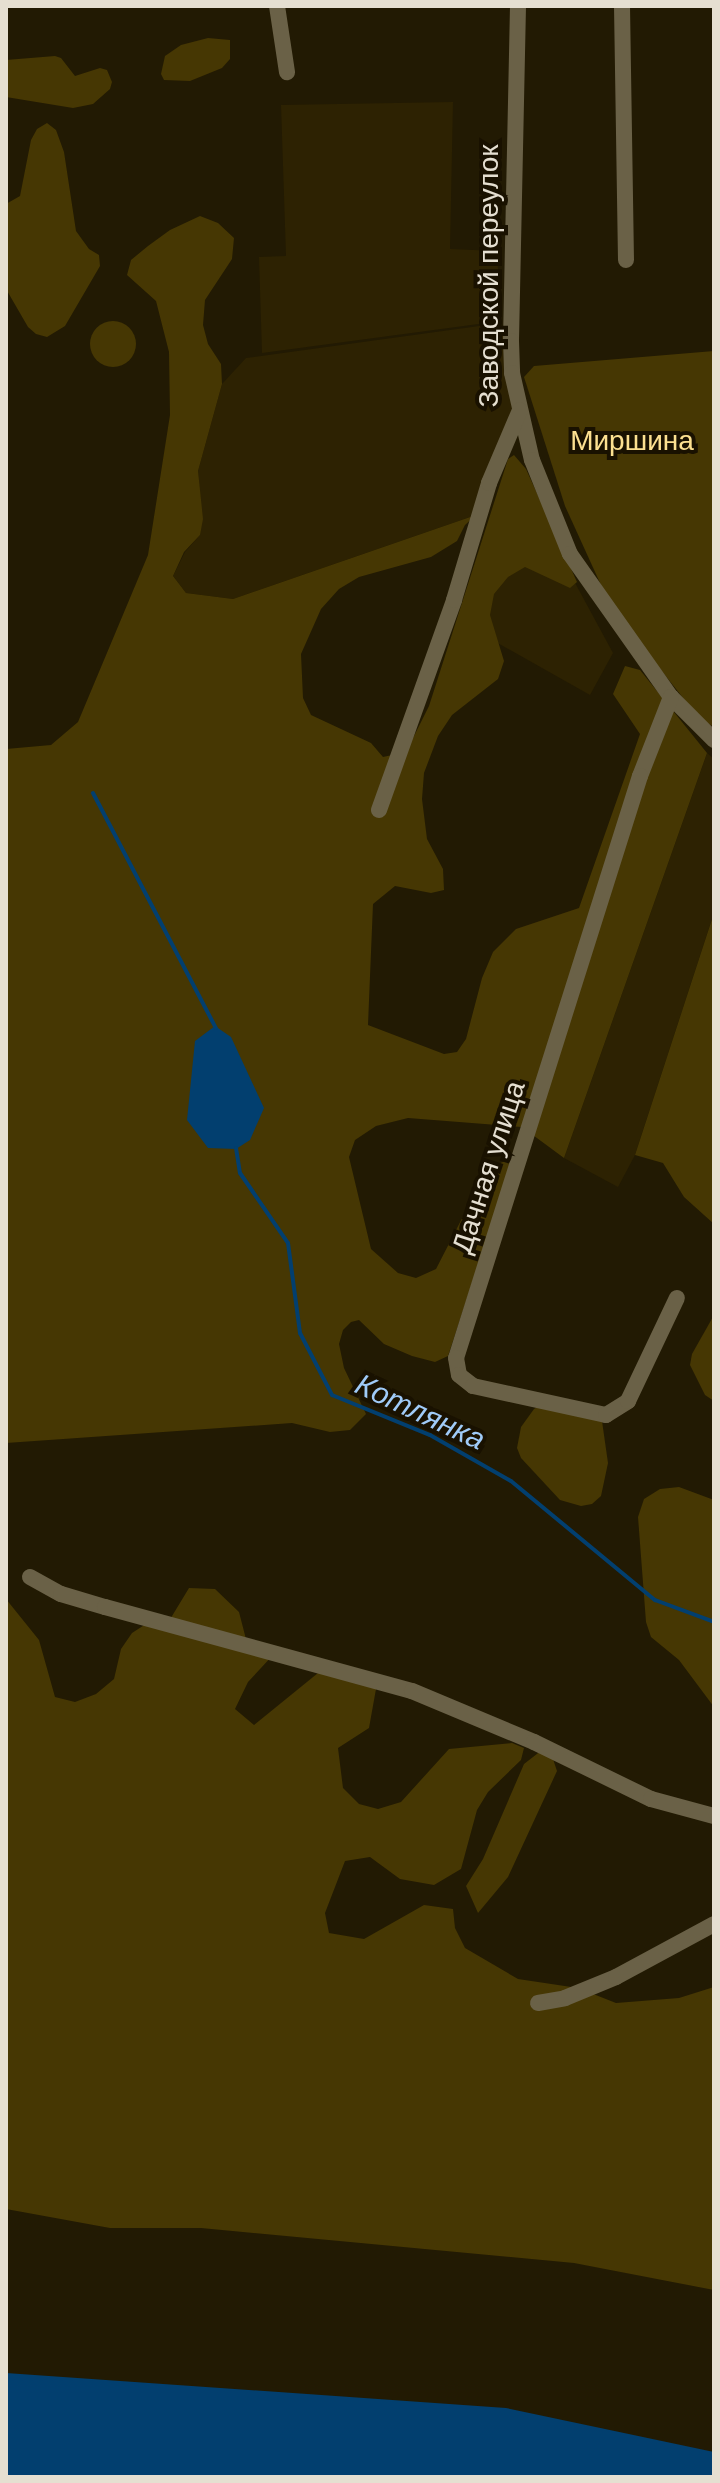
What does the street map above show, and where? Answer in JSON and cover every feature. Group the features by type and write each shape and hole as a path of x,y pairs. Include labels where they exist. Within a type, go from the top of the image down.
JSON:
{"street":[{"path":"277,6 287,72"},
{"name":"Заводской переулок","path":"379,810 454,600 489,483 520,410 511,341 518,6"},
{"path":"622,6 626,260"},
{"path":"520,410 540,486 570,554 671,697 714,740"},
{"name":"Дачная улица","path":"671,697 640,776 460,1343 456,1358 459,1375 473,1386 606,1415 628,1401 677,1298"},
{"path":"30,1577 61,1594 412,1691 534,1742 651,1799 714,1816"},
{"path":"538,2003 565,1998 616,1977 714,1924"}],"shaded area":[{"path":"453,102 450,249 497,251 501,321 262,353 259,257 286,256 281,105"},
{"path":"501,323 513,406 476,515 233,599 186,593 173,576 185,552 200,535 198,471 222,384 246,358"},
{"path":"534,507 613,653 590,695 464,624"},
{"path":"707,753 714,759 714,913 635,1155 618,1187 564,1158"}],"green space":[{"path":"208,38 230,40 230,59 222,68 190,81 164,80 161,74 165,56 181,45"},
{"path":"61,58 75,76 100,68 107,70 112,82 110,89 93,104 73,108 6,97 6,60"},
{"path":"47,123 56,130 64,152 76,231 89,249 99,255 100,266 65,326 47,337 36,334 28,327 6,289 6,204 20,196 31,140 37,129"},
{"path":"200,216 218,223 234,238 232,259 205,300 203,325 208,344 221,364 222,384 198,471 203,519 200,535 184,552 173,576 186,593 233,599 476,515 465,525 457,541 431,557 359,577 339,589 321,609 301,654 303,698 311,715 371,743 383,757 401,753 413,738 429,706 508,459 514,455 526,469 577,582 570,588 525,567 508,577 494,594 490,615 504,661 498,679 452,715 438,736 424,773 422,799 427,839 443,869 444,890 431,893 395,886 373,904 368,1025 444,1054 457,1052 466,1039 482,978 493,952 516,929 579,908 640,734 613,694 625,666 640,670 707,753 564,1158 522,1127 408,1118 376,1126 355,1140 349,1157 371,1249 398,1273 416,1278 436,1269 475,1193 495,1165 513,1158 448,1356 435,1362 412,1356 384,1344 359,1320 351,1322 343,1330 339,1344 344,1368 366,1414 350,1430 330,1432 292,1423 6,1443 6,749 51,745 78,722 148,555 170,415 169,352 156,301 127,275 131,260 148,246 170,230"},
{"path":"113,321 129,328 136,344 129,360 113,367 97,360 90,344 97,328"},
{"name":"Миршина","path":"714,351 714,727 699,718 611,607 565,506 524,377 534,366"},
{"path":"714,913 714,1224 684,1197 663,1163 635,1155"},
{"path":"714,1315 714,1401 705,1395 690,1365 692,1354"},
{"path":"544,1403 602,1421 608,1463 601,1496 592,1504 581,1506 560,1500 521,1458 517,1448 521,1427 534,1409"},
{"path":"679,1487 714,1500 714,1707 679,1660 651,1637 646,1622 638,1517 644,1499 660,1489"},
{"path":"189,1588 215,1589 239,1612 247,1643 274,1654 248,1682 235,1709 254,1725 318,1673 372,1676 376,1689 369,1728 338,1748 343,1788 359,1804 378,1809 401,1802 449,1749 512,1743 524,1748 521,1760 488,1792 477,1810 461,1869 434,1885 400,1879 370,1857 345,1861 325,1913 329,1933 364,1939 424,1905 453,1909 455,1928 465,1948 518,1979 578,1988 616,2003 679,1998 714,1987 714,2290 574,2263 201,2228 110,2228 6,2209 6,1599 39,1640 55,1697 75,1702 96,1694 114,1679 121,1649 132,1633 149,1622 169,1621"},
{"path":"542,1750 551,1753 557,1771 508,1877 478,1913 466,1886 483,1859 524,1764"}],"water":[{"path":"215,1026 231,1037 264,1108 250,1140 236,1149 208,1148 187,1120 195,1041"},
{"path":"6,2373 506,2408 714,2452 714,2477 6,2477"}],"waterway":[{"name":"Котлянка","path":"93,793 216,1028"},
{"name":"Котлянка","path":"236,1148 240,1173 288,1243 300,1333 332,1395 430,1435 511,1481 655,1600 714,1622"}]}
